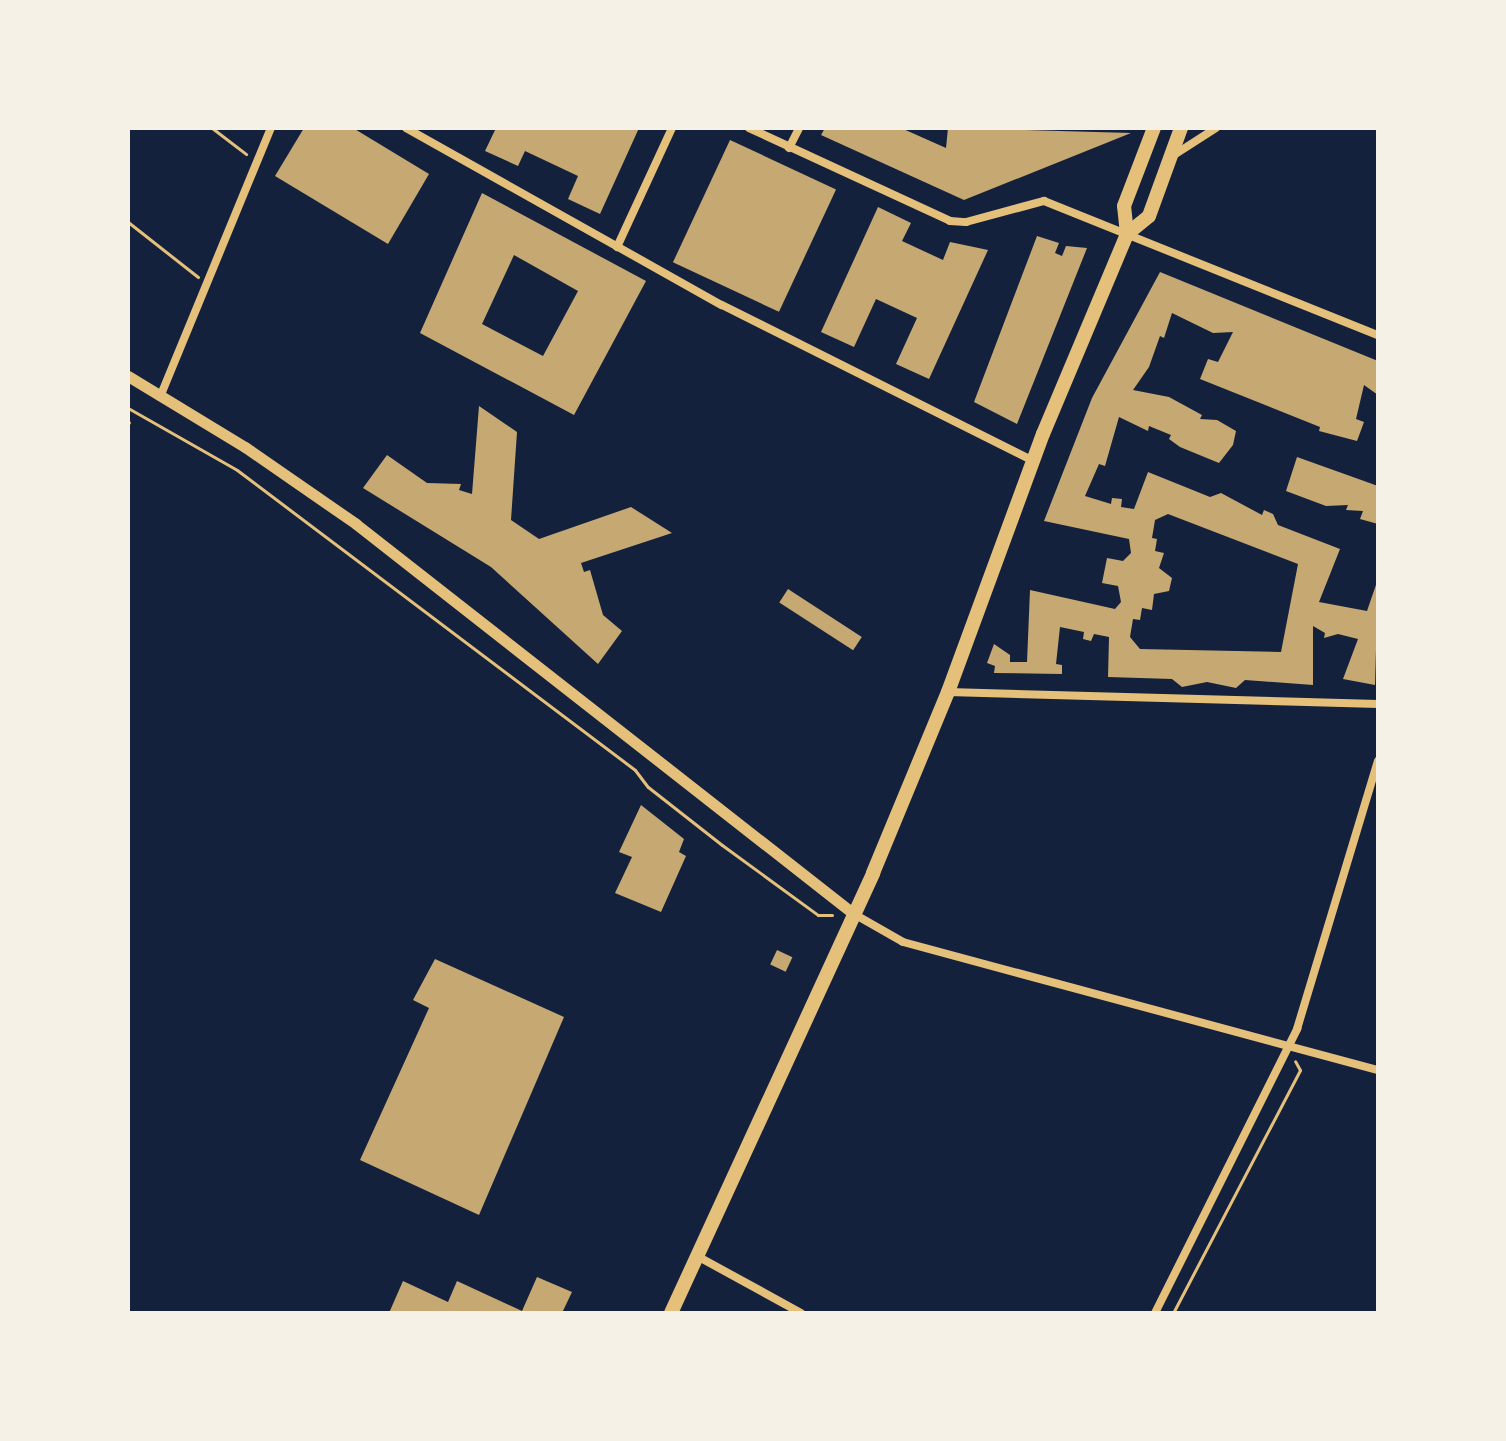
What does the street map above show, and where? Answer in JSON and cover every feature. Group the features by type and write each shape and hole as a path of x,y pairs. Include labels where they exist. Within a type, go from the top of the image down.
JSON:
{"main road":[{"path":"1127,234 1124,206 1154,128"},
{"path":"671,1313 854,914 948,692 1032,460 1127,234 1149,216 1181,128"}],"street":[{"path":"160,399 271,128"},
{"path":"406,128 617,247 1032,460"},
{"path":"617,247 672,128"},
{"path":"749,128 950,221 966,222 1044,201 1378,335"},
{"path":"789,148 799,128"},
{"path":"1170,158 1216,128"},
{"path":"128,376 160,399 245,447 356,524 854,914 903,942 1378,1070"},
{"path":"948,692 1378,704"},
{"path":"1155,1313 1288,1047 1378,761"},
{"path":"697,1256 801,1313"}],"path":[{"path":"212,128 256,161"},
{"path":"128,222 207,285"},
{"path":"128,408 237,470 818,915 854,914"},
{"path":"1173,1313 1300,1070 1288,1047"}],"building":[{"path":"304,128 353,128 429,174 388,244 275,176"},
{"path":"496,128 639,128 600,214 568,199 578,176 525,151 518,166 485,151"},
{"path":"825,128 901,128 946,148 948,128 1131,133 964,200 821,135"},
{"path":"730,140 836,189 779,312 673,262"},
{"path":"482,193 646,281 574,415 420,333","holes":["514,255 578,291 543,356 482,324"]},
{"path":"878,207 911,223 902,241 943,260 950,242 988,250 929,379 896,364 917,318 876,299 854,347 821,332"},
{"path":"1037,236 1059,243 1055,253 1062,256 1066,246 1087,248 1017,424 974,402"},
{"path":"1160,272 1378,361 1378,395 1364,385 1356,419 1364,422 1357,441 1319,431 1320,427 1200,379 1208,359 1218,362 1233,332 1213,333 1172,313 1164,338 1160,336 1149,367 1133,390 1169,397 1202,415 1200,419 1217,420 1236,431 1233,445 1219,463 1180,447 1169,439 1171,435 1149,426 1148,431 1119,417 1105,466 1099,464 1085,496 1111,504 1112,498 1122,499 1121,507 1134,509 1148,472 1210,497 1221,493 1262,515 1264,510 1273,514 1278,525 1340,549 1319,602 1367,611 1378,579 1375,685 1343,679 1358,639 1338,634 1324,638 1325,633 1313,626 1313,685 1245,680 1236,688 1207,682 1182,687 1172,679 1108,677 1109,637 1094,634 1091,641 1083,639 1084,632 1060,627 1056,664 1062,665 1062,674 994,673 995,666 987,663 994,644 1010,655 1010,662 1027,662 1030,590 1115,609 1121,602 1118,586 1102,583 1107,558 1123,561 1131,553 1129,539 1044,521 1092,398","holes":["1168,514 1298,564 1281,652 1140,649 1130,637 1133,619 1140,620 1142,608 1152,610 1154,594 1169,591 1172,578 1159,568 1164,553 1155,551 1157,539 1152,538 1155,520"]},
{"path":"479,406 517,432 511,520 539,539 631,507 672,533 581,563 584,572 590,570 603,615 622,631 598,664 491,567 363,488 387,455 427,483 461,484 459,490 472,494"},
{"path":"1297,457 1378,486 1378,524 1360,519 1363,511 1346,510 1348,505 1326,506 1286,491"},
{"path":"788,589 862,637 853,650 779,602"},
{"path":"641,805 684,839 679,852 686,856 661,912 615,893 632,857 619,852"},
{"path":"777,950 792,957 786,972 770,965"},
{"path":"435,959 564,1017 479,1215 360,1160 429,1008 413,1000"},
{"path":"537,1277 572,1292 562,1313 389,1313 403,1281 448,1302 457,1281 522,1311"}]}
